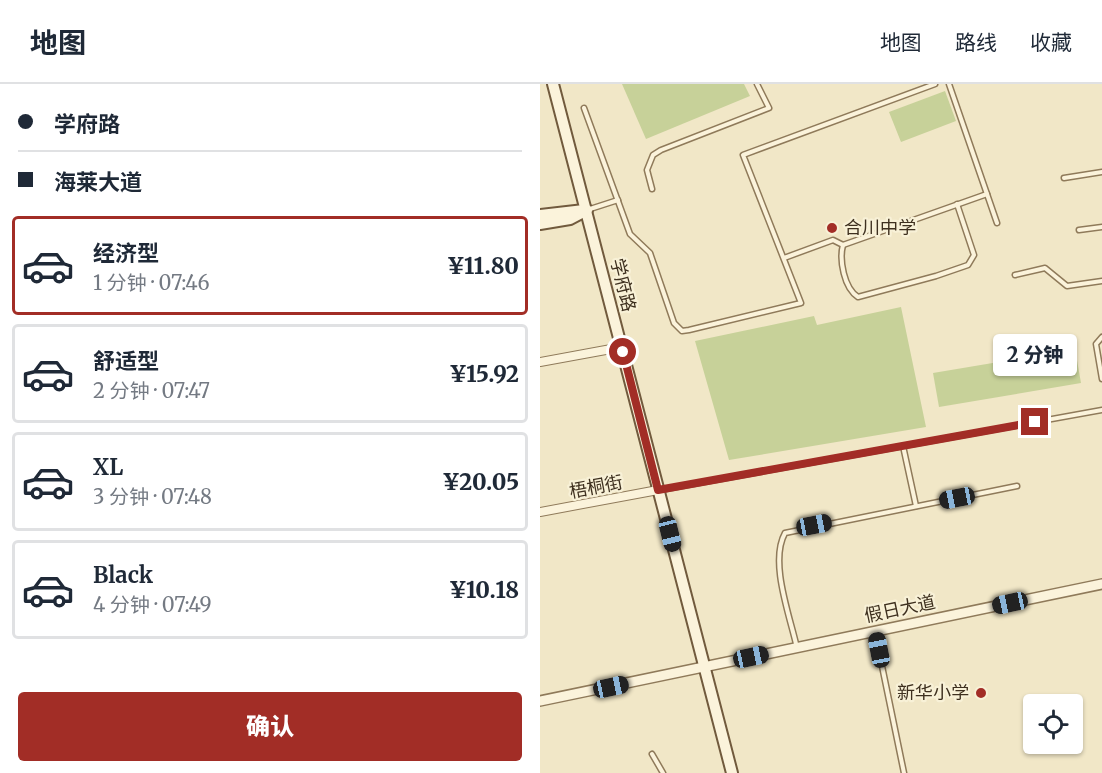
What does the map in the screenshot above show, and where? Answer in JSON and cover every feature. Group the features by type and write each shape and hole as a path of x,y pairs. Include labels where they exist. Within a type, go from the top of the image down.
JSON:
{"main road":[{"name":"学府路","path":"553,84 732,773"},
{"path":"540,215 587,210"},
{"path":"540,224 570,219 587,210"}],"street":[{"path":"540,362 622,346"},
{"name":"梧桐街","path":"540,512 658,490"},
{"name":"假日大道","path":"541,698 704,667 1102,584"}],"lane":[{"path":"652,189 647,171 648,163 661,150 769,108 757,84"},
{"path":"584,108 630,234 650,253 674,322 682,331 801,303 743,155 935,84"},
{"path":"949,84 997,223"},
{"path":"1064,178 1102,172"},
{"path":"784,258 833,240 843,245 987,194"},
{"path":"587,210 618,200"},
{"path":"843,245 841,263 851,290 858,297 968,265 974,255 957,204"},
{"path":"1079,230 1102,227"},
{"path":"1015,275 1045,268 1066,286 1102,281"},
{"path":"1102,337 1096,344 1102,379"},
{"path":"658,490 1102,410"},
{"path":"903,446 916,506"},
{"path":"797,648 779,568 779,542 785,533 1017,486"},
{"path":"875,631 904,773"},
{"path":"652,754 663,773"}],"green space":[{"path":"622,84 744,84 750,96 646,139"},
{"path":"945,91 956,121 901,142 889,112"},
{"path":"901,307 926,427 729,460 695,341 814,316 817,325"},
{"path":"1075,349 1081,383 939,407 933,373"}],"place":[{"name":"合川中学","path":"832,228"},
{"name":"新华小学","path":"981,693"}],"route":[{"path":"623,352 658,490 1035,422"}]}
